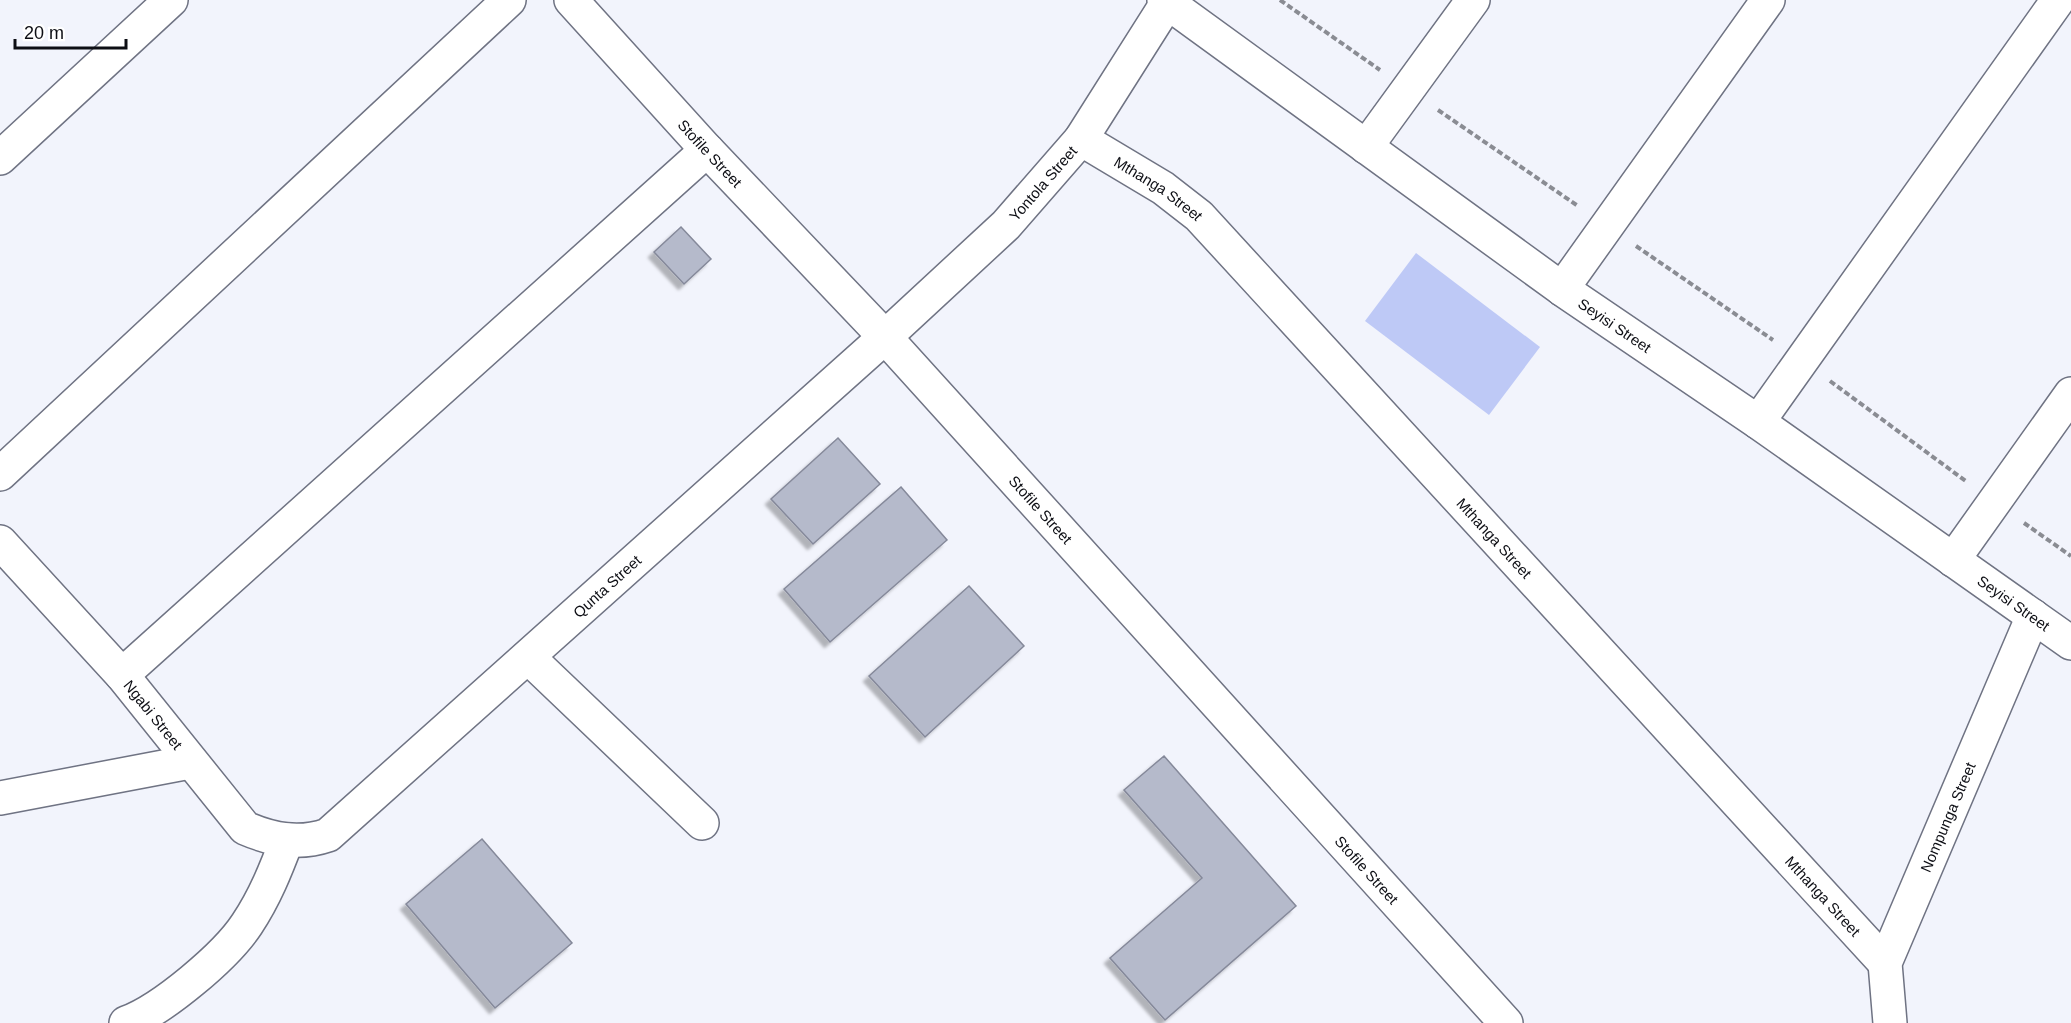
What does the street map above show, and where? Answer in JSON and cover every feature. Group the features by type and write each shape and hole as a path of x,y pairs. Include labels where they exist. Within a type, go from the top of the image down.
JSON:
{"street":[{"path":"0,158 171,0"},
{"path":"0,474 509,0"},
{"name":"Stofile Street","path":"571,0 706,150 885,337 1506,1023"},
{"path":"1366,147 1473,0"},
{"path":"1562,289 1768,0"},
{"path":"1758,422 2058,0"},
{"name":"Yontola Street","path":"885,337 1006,225 1081,139 1167,1"},
{"name":"Seyisi Street","path":"1167,1 1562,289 1758,422 2071,643"},
{"name":"Mthanga Street","path":"1081,139 1163,188 1199,216 1885,963"},
{"path":"122,675 706,150"},
{"name":"Qunta Street","path":"328,834 885,337"},
{"path":"1953,560 2071,394"},
{"name":"Ngabi Street","path":"0,542 122,675 245,828 266,836 287,840 309,841 328,834"},
{"name":"Nompunga Street","path":"1890,1023 1885,963 2033,616"},
{"path":"528,657 702,823"},
{"path":"0,798 190,762"},
{"path":"126,1023 141,1017 171,996 212,961 246,926 267,890 287,840"}],"path":[{"path":"1280,0 1802,360 2071,556"}],"shaded area":[{"path":"1416,253 1540,347 1489,415 1365,321"}],"building":[{"path":"681,227 711,259 684,284 654,252"},
{"path":"838,438 880,484 813,544 771,499"},
{"path":"901,487 947,540 830,642 784,589"},
{"path":"969,586 1024,646 925,737 869,676"},
{"path":"1164,756 1296,906 1165,1020 1110,958 1202,878 1124,790"},
{"path":"482,839 572,943 495,1008 406,904"}]}
